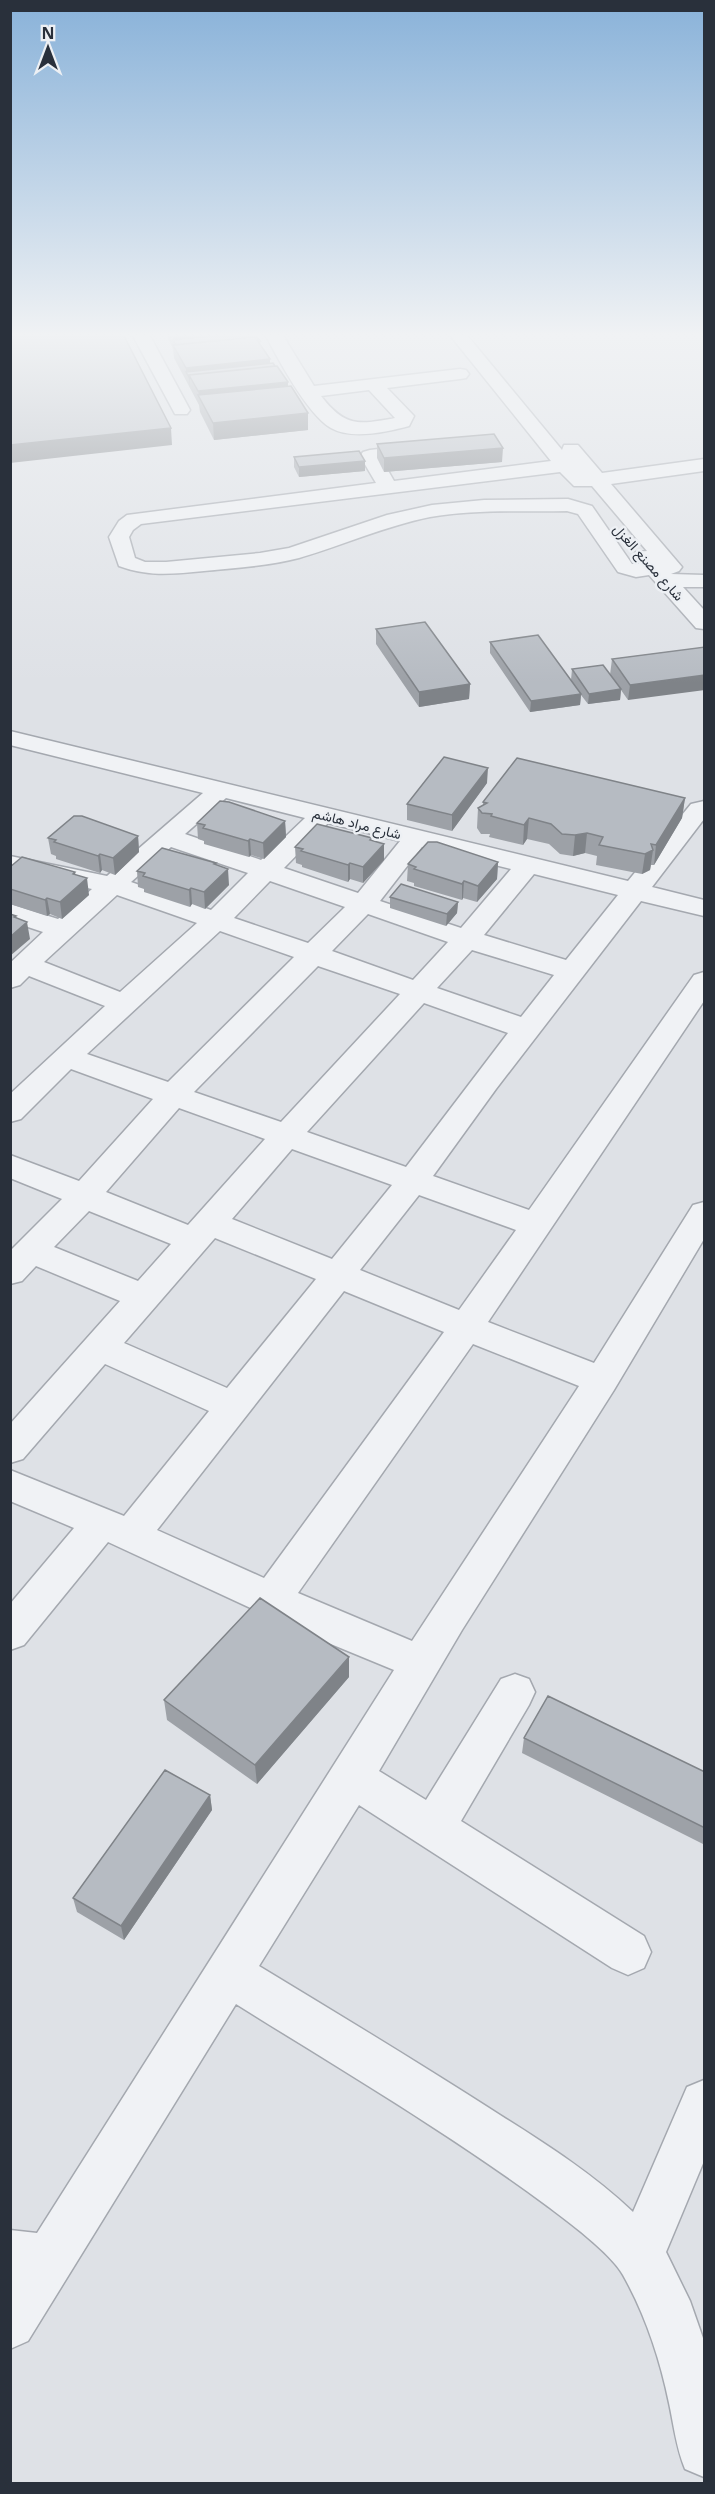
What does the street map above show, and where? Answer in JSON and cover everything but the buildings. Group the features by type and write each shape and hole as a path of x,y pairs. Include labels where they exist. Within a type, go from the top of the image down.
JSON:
{"street":[{"path":"389,488 370,456 423,450"},
{"name":"شارع مصنع الغزل","path":"561,450 676,575 705,600"},
{"name":"شارع مصنع الغزل","path":"563,450 573,464"},
{"path":"573,464 130,520 119,537 126,562 143,568 190,567 293,554 394,519 432,511 484,506 568,505 585,510 626,568 676,575"},
{"path":"588,481 705,465"},
{"name":"شارع مصنع الغزل","path":"676,575 705,623"},
{"path":"10,759 21,741"},
{"name":"شارع مراد هاشم","path":"21,741 705,908"},
{"path":"123,1003 18,972 62,930 221,790"},
{"path":"10,1633 117,1529 232,1406 412,1182 634,891 689,812"},
{"path":"17,1096 66,1057 217,919 322,815"},
{"path":"168,837 466,939 572,971"},
{"path":"143,1297 21,1261 84,1196 174,1094 364,903 416,838"},
{"path":"10,1449 285,1136 466,939 528,865"},
{"path":"12,866 114,885 217,919 527,1029"},
{"path":"10,912 62,930"},
{"path":"271,1600 466,1328 705,981"},
{"path":"66,1057 537,1225"},
{"path":"10,1166 84,1196 337,1275 602,1380"},
{"path":"10,2323 29,2258 229,1974 505,1527 602,1380 695,1247 705,1213"},
{"path":"100,1347 232,1406"},
{"path":"10,1485 117,1529 271,1600 422,1663"},
{"path":"432,1829 516,1692"},
{"path":"352,1777 563,1909 627,1952"},
{"path":"229,1974 437,2102 530,2163 598,2213 640,2254 672,2319 702,2412"},
{"path":"640,2254 705,2103"}]}
